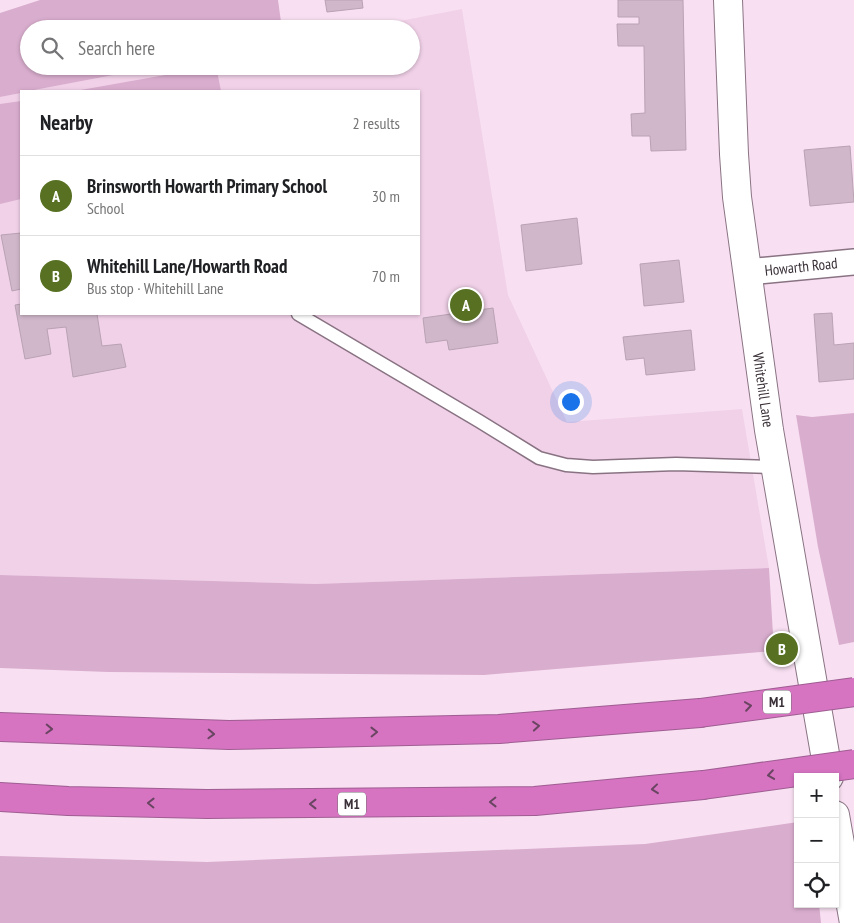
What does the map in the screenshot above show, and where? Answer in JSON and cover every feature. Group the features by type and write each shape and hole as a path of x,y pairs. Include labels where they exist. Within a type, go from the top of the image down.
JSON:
{"highway":[{"name":"M1","path":"0,727 220,734 499,729 700,713 854,692"},
{"name":"M1","path":"0,796 68,801 207,804 525,801 704,784 854,764"}],"main road":[{"name":"Whitehill Lane","path":"728,0 737,197 775,467 828,773"},
{"path":"836,818 854,923"}],"street":[{"name":"Howarth Road","path":"747,272 854,262"}],"lane":[{"path":"300,315 538,458 566,465 593,467 676,464 775,467"}],"shaded area":[{"path":"40,0 278,0 281,20 20,20 20,75 113,75 34,90 20,90 20,93 0,97 0,13"},
{"path":"462,9 508,295 567,422 742,409 769,568 315,584 0,575 0,97 20,93 20,315 420,315 420,90 34,90 113,75 420,75 420,20 405,20"},
{"path":"165,75 218,75 221,90 81,90"},
{"path":"20,101 20,199 0,204 0,104"},
{"path":"854,413 854,642 839,645 818,547 796,415 812,417"},
{"path":"769,568 774,651 484,675 108,672 0,668 0,575 315,584"},
{"path":"794,823 794,908 819,908 821,923 0,923 0,856 207,862 645,844"}],"building":[{"path":"325,0 362,0 363,8 327,12"},
{"path":"618,0 683,0 686,150 651,151 650,136 632,136 631,114 645,113 644,46 618,46 617,24 639,24 639,17 618,17"},
{"path":"850,146 854,202 810,206 804,150"},
{"path":"577,218 582,264 526,271 521,225"},
{"path":"20,233 20,289 12,291 1,235"},
{"path":"679,260 684,302 644,306 640,264"},
{"path":"20,304 20,315 97,315 102,346 121,344 126,367 73,377 66,327 47,329 51,354 25,359 15,305"},
{"path":"493,308 498,343 449,350 447,340 426,343 423,318"},
{"path":"832,313 834,345 854,343 854,379 819,382 814,314"},
{"path":"691,330 695,370 646,375 644,358 626,360 623,337"}],"place":[{"name":"Brinsworth Howarth Primary School","path":"466,305"},
{"name":"Whitehill Lane/Howarth Road","path":"782,649"}]}
